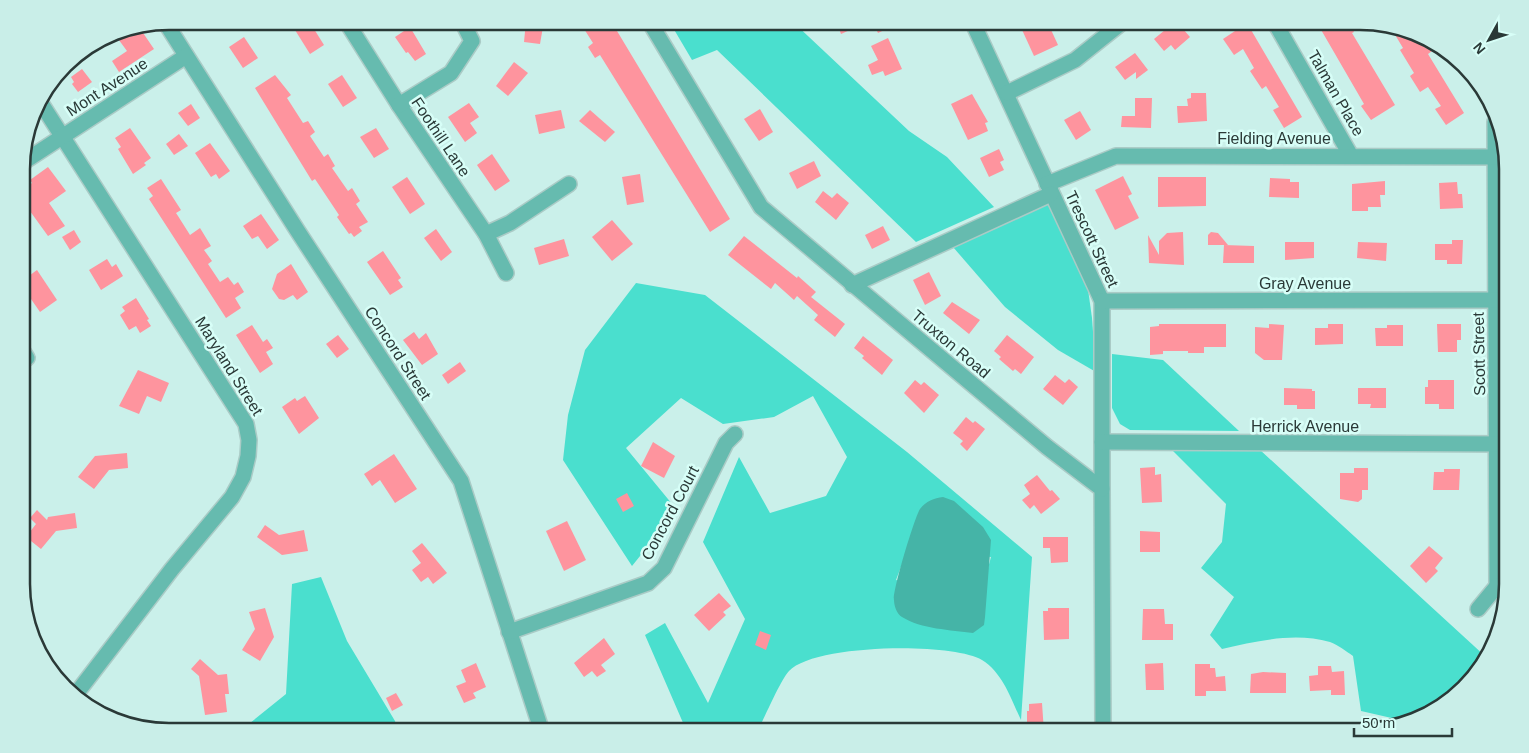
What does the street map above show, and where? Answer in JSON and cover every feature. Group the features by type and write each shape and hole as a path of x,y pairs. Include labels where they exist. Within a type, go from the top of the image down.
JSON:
{"street":[{"name":"Concord Street","path":"170,30 461,481 539,723"},
{"name":"Foothill Lane","path":"352,30 399,105 486,234 506,273"},
{"path":"399,105 451,73 472,42 466,30"},
{"name":"Truxton Road","path":"654,30 761,206 1047,447 1102,489"},
{"name":"Trescott Street","path":"976,30 1102,301 1102,489"},
{"path":"1007,93 1075,60 1113,30"},
{"name":"Talman Place","path":"1279,30 1351,156"},
{"name":"Mont Avenue","path":"30,158 186,56"},
{"name":"Maryland Street","path":"45,109 246,424 249,440 243,476 232,497 172,570 79,690"},
{"name":"Fielding Avenue","path":"852,284 1116,156 1498,157"},
{"path":"486,234 510,223 569,184"},
{"name":"Gray Avenue","path":"1102,301 1499,300"},
{"name":"Concord Court","path":"509,632 648,582 664,568 726,443 736,434"},
{"name":"Herrick Avenue","path":"1102,442 1499,444"},
{"path":"1102,489 1103,723"},
{"path":"1478,608 1499,589"}],"shaded area":[{"path":"674,30 802,30 909,131 947,157 994,207 916,242 717,50 692,60"},
{"path":"1047,198 1087,282 1096,372 1058,350 1005,307 953,247"},
{"path":"636,283 705,295 907,452 1032,557 1021,720 1001,679 982,660 966,654 914,648 853,651 825,655 803,662 785,676 761,723 683,723 645,635 665,623 708,703 745,619 703,542 739,457 770,513 826,496 847,457 813,396 774,417 723,424 681,398 626,448 677,510 632,566 563,460 568,415 585,350","holes":["907,551 991,557 987,572 985,599 896,580"]},
{"path":"1112,354 1163,360 1239,431 1130,430 1120,424 1112,408"},
{"path":"1171,449 1259,449 1481,653 1476,661 1452,689 1437,700 1422,709 1394,718 1361,711 1353,656 1330,642 1317,639 1289,638 1222,649 1210,635 1234,597 1201,568 1222,542 1226,504"},
{"path":"943,497 954,501 983,527 991,540 984,625 973,633 918,624 900,616 895,605 894,594 904,554 917,515 922,506 933,499"},
{"path":"321,577 347,641 396,723 250,723 286,694 292,584"}],"building":[{"path":"295,30 315,30 324,45 310,54"},
{"path":"406,30 412,30 426,54 415,61 408,52 406,53 395,37"},
{"path":"525,30 542,30 540,44 524,42"},
{"path":"585,30 616,30 730,219 710,232 600,55 595,58 588,47 593,43"},
{"path":"839,30 850,30 841,34"},
{"path":"1022,30 1051,30 1058,45 1034,56"},
{"path":"1165,30 1184,30 1190,37 1175,50 1171,45 1164,51 1154,39"},
{"path":"1236,30 1251,30 1302,117 1284,128 1273,110 1279,107 1266,86 1262,89 1250,71 1254,68 1243,49 1234,55 1223,39"},
{"path":"1321,30 1353,30 1354,32 1352,33 1395,105 1371,120 1361,106 1364,104"},
{"path":"143,33 154,49 119,72 112,61 127,51 119,40"},
{"path":"1395,35 1422,44 1431,50 1428,54 1464,113 1446,125 1435,109 1441,106 1428,87 1420,92 1410,76 1414,73 1400,50 1403,48"},
{"path":"244,37 258,58 243,68 229,47"},
{"path":"888,38 902,69 885,76 883,71 872,75 868,65 878,60 871,46"},
{"path":"1135,53 1148,70 1136,79 1136,72 1125,80 1115,67"},
{"path":"514,62 528,73 508,96 496,86"},
{"path":"82,69 92,82 78,92 72,84 74,82 71,77"},
{"path":"275,75 291,95 287,98 303,123 308,121 315,132 310,136 324,157 328,154 335,166 332,168 348,191 352,188 360,201 356,204 368,222 359,227 362,231 354,237 351,233 349,234 337,217 339,215 315,179 312,181 255,88"},
{"path":"342,75 357,98 343,107 328,84"},
{"path":"1191,93 1206,93 1207,121 1178,123 1177,106 1188,106 1187,99 1191,98"},
{"path":"972,94 988,122 985,123 988,131 968,140 951,104"},
{"path":"1135,98 1152,98 1151,128 1121,127 1122,116 1135,116"},
{"path":"469,103 479,117 470,123 477,133 465,142 448,117"},
{"path":"191,104 200,118 188,126 178,113"},
{"path":"760,109 773,132 759,141 744,119"},
{"path":"561,110 565,128 539,134 535,115"},
{"path":"590,110 615,132 605,142 579,121"},
{"path":"1080,111 1091,130 1076,140 1064,120"},
{"path":"130,128 151,158 144,163 146,165 133,174 118,149 121,147 115,138"},
{"path":"376,128 389,149 374,158 360,137"},
{"path":"179,134 188,146 174,155 166,144"},
{"path":"210,143 230,171 219,179 216,174 211,177 195,153"},
{"path":"999,149 1004,160 1000,162 1004,170 989,177 980,158"},
{"path":"492,154 510,181 495,191 477,165"},
{"path":"814,161 821,176 797,189 789,173"},
{"path":"48,167 66,191 49,203 65,226 48,236 30,211 30,184 32,183 30,180"},
{"path":"640,174 644,202 627,205 622,177"},
{"path":"1123,176 1132,194 1128,196 1139,218 1115,230 1095,190"},
{"path":"407,177 425,204 410,214 392,187"},
{"path":"1158,177 1206,177 1206,206 1158,207"},
{"path":"1270,178 1290,179 1290,182 1299,182 1299,198 1269,197"},
{"path":"161,179 181,210 176,213 190,235 200,228 211,246 204,250 212,261 208,264 220,282 228,277 234,285 238,282 244,292 235,298 241,308 226,318 149,199 153,196 147,188"},
{"path":"1385,181 1385,195 1380,195 1381,207 1368,207 1368,211 1352,211 1352,184"},
{"path":"1457,182 1458,194 1462,194 1463,208 1440,209 1439,183"},
{"path":"823,191 832,198 837,193 849,203 836,220 815,202"},
{"path":"261,214 279,240 267,249 258,236 252,239 243,226"},
{"path":"612,220 633,244 612,261 592,237"},
{"path":"883,226 890,240 872,249 865,235"},
{"path":"436,229 452,252 441,261 424,238"},
{"path":"74,230 81,242 70,250 62,237"},
{"path":"1183,232 1184,265 1149,263 1148,235 1159,255 1159,241 1167,233"},
{"path":"1211,232 1218,233 1228,245 1208,245 1208,235"},
{"path":"744,236 797,278 798,276 816,292 811,297 845,324 835,337 814,320 818,315 797,296 794,300 775,283 771,289 728,255"},
{"path":"564,239 569,256 539,265 534,248"},
{"path":"1452,240 1463,240 1462,264 1447,264 1447,260 1435,260 1435,244 1452,244"},
{"path":"1285,242 1314,242 1314,258 1285,260"},
{"path":"1358,242 1387,243 1386,261 1357,258"},
{"path":"1224,245 1254,246 1254,263 1223,263"},
{"path":"383,251 401,278 398,280 403,287 390,295 367,262"},
{"path":"107,259 112,267 116,264 123,276 101,290 89,270"},
{"path":"291,264 308,292 297,300 293,295 284,300 279,299 272,289 277,274"},
{"path":"37,270 57,300 40,312 30,298 30,275"},
{"path":"929,272 941,296 925,305 913,280"},
{"path":"136,298 149,319 147,320 151,326 140,333 136,326 129,330 120,315 125,311 122,307"},
{"path":"952,302 980,320 969,334 943,313"},
{"path":"1159,324 1226,324 1226,347 1204,347 1204,353 1163,351 1163,354 1150,355 1150,327 1159,326"},
{"path":"1269,324 1284,325 1282,360 1264,360 1255,353 1255,327 1269,328"},
{"path":"1328,324 1343,324 1343,344 1315,345 1315,328 1328,328"},
{"path":"1437,324 1461,324 1461,340 1457,340 1457,352 1438,352"},
{"path":"252,325 263,342 267,339 273,348 266,352 273,364 260,373 236,335"},
{"path":"1387,325 1403,325 1403,346 1376,346 1375,328 1387,328"},
{"path":"414,332 419,339 426,333 438,354 422,365 403,340"},
{"path":"338,335 349,349 337,358 326,344"},
{"path":"1007,335 1034,357 1021,374 1015,369 1013,371 999,359 1001,357 994,351"},
{"path":"863,336 893,360 882,375 862,358 864,356 854,348"},
{"path":"460,362 466,371 448,384 442,375"},
{"path":"138,370 169,383 161,402 147,396 139,414 119,406"},
{"path":"1055,375 1065,383 1069,379 1078,387 1063,405 1043,389"},
{"path":"915,380 921,385 924,382 939,395 924,413 904,393"},
{"path":"1428,380 1454,380 1454,409 1439,409 1439,404 1425,404 1425,387 1428,387"},
{"path":"1284,388 1312,389 1312,391 1315,391 1315,409 1297,409 1297,405 1284,405"},
{"path":"1358,388 1386,388 1386,408 1370,408 1371,404 1358,404"},
{"path":"305,396 319,418 299,434 282,407 295,398 297,401"},
{"path":"966,417 985,429 967,451 960,444 963,441 953,433"},
{"path":"653,442 675,456 664,478 641,466"},
{"path":"127,453 128,468 109,470 94,489 78,477 95,456"},
{"path":"394,454 417,489 395,503 380,480 372,486 364,474"},
{"path":"1155,467 1155,475 1161,474 1162,502 1142,503 1140,468"},
{"path":"1354,468 1368,468 1368,490 1362,490 1362,499 1358,502 1340,499 1340,473 1354,473"},
{"path":"1444,469 1460,469 1459,490 1433,490 1434,472 1444,472"},
{"path":"1037,475 1050,491 1052,490 1060,499 1041,514 1034,505 1030,509 1022,500 1030,494 1024,485"},
{"path":"627,493 634,506 623,512 616,499"},
{"path":"37,510 47,520 48,517 75,513 77,528 56,531 41,549 30,540 30,532 36,524 30,518"},
{"path":"567,521 586,560 564,571 546,531"},
{"path":"265,525 279,535 304,530 308,551 282,555 257,537"},
{"path":"1140,531 1160,532 1160,552 1140,552"},
{"path":"1043,537 1068,537 1068,562 1051,563 1050,548 1043,548"},
{"path":"422,543 447,573 433,584 428,577 421,582 412,570 421,563 412,551"},
{"path":"1429,546 1443,558 1435,568 1438,571 1426,583 1410,566"},
{"path":"719,593 731,606 723,612 726,615 709,631 694,615"},
{"path":"265,608 274,637 260,661 242,650 255,629 249,612"},
{"path":"1048,608 1069,608 1069,639 1044,640 1043,611 1048,611"},
{"path":"1143,609 1164,609 1165,624 1173,624 1173,640 1142,640"},
{"path":"760,631 771,635 766,650 755,645"},
{"path":"604,638 615,654 601,665 606,671 597,677 592,671 584,677 574,663"},
{"path":"200,659 218,675 227,674 229,694 225,694 227,712 205,715 199,676 191,669"},
{"path":"476,663 486,687 473,693 476,698 464,703 456,686 466,682 461,670"},
{"path":"1163,663 1164,690 1146,690 1145,664"},
{"path":"1195,664 1210,664 1210,668 1215,668 1216,677 1225,676 1226,691 1206,691 1206,696 1195,696"},
{"path":"1318,666 1331,666 1332,672 1344,671 1345,695 1331,695 1331,690 1310,691 1309,676 1318,675"},
{"path":"1263,672 1286,673 1286,693 1250,693 1251,674"},
{"path":"396,693 403,705 392,711 386,698"},
{"path":"1042,703 1043,723 1027,723 1029,704"}]}
